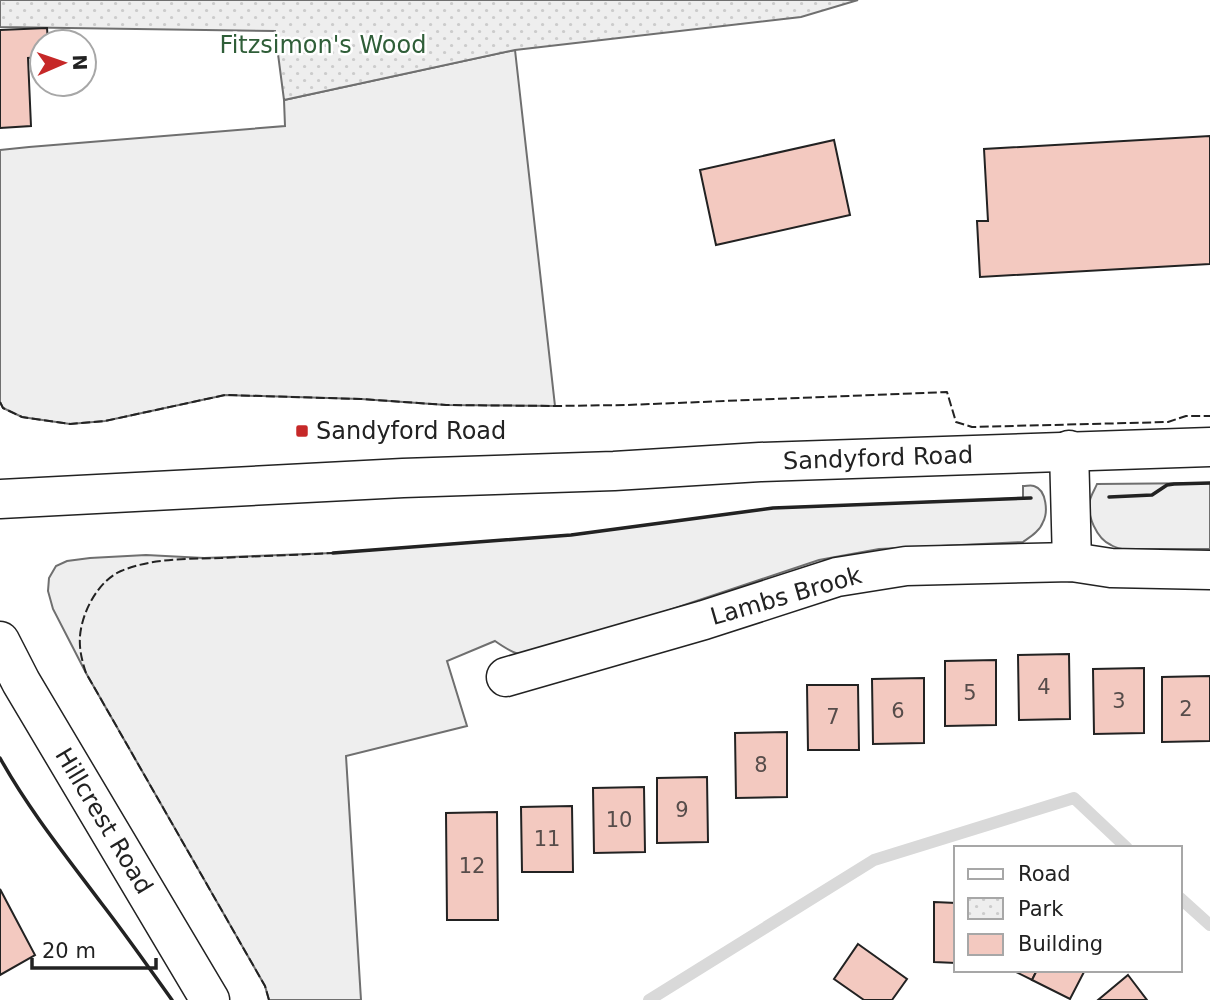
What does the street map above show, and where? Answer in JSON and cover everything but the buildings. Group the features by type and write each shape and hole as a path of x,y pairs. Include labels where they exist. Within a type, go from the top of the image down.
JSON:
{"street":[{"name":"Sandyford Road","path":"0,499 761,462 1210,447"},
{"path":"1069,450 1072,562"},
{"name":"Lambs Brook","path":"506,677 704,620 837,577 906,566 1072,562 1111,568 1210,570"},
{"name":"Hillcrest Road","path":"0,641 21,682 210,1000"}],"green space":[{"name":"Fitzsimon's Wood","path":"0,0 858,0 801,17 515,50 284,100 275,31 0,27"},
{"path":"515,50 555,406 446,405 361,399 225,395 105,421 70,424 22,417 3,408 0,402 0,150 285,126 284,100"},
{"path":"1210,483 1210,549 1122,549 1101,538 1091,519 1090,500 1097,484"},
{"path":"1023,486 1038,488 1044,497 1046,508 1040,528 1023,542 879,549 819,560 544,652 518,654 495,641 447,661 467,726 346,756 361,1000 269,1000 265,986 86,673 53,609 48,591 49,578 56,566 67,561 90,558 146,555 204,558 333,553 571,535 773,508 1023,498"}],"waterway":[{"path":"649,1000 874,860 1074,798 1125,846"},
{"path":"1182,900 1210,925"}],"fence":[{"path":"0,402 3,408 22,417 70,424 105,421 225,395 361,399 446,405 555,406 947,392 956,422 972,427 1168,422 1186,416 1210,416"},
{"path":"269,1000 265,986 86,673 80,646 81,627 98,590 113,576 133,567 170,560 333,553"}],"wall":[{"path":"1109,497 1152,495 1167,485 1174,484 1210,483"},
{"path":"333,553 571,535 773,508 1031,498"},
{"path":"0,758 48,832 172,1000"}],"place":[{"name":"Sandyford Road","path":"302,431"}]}
